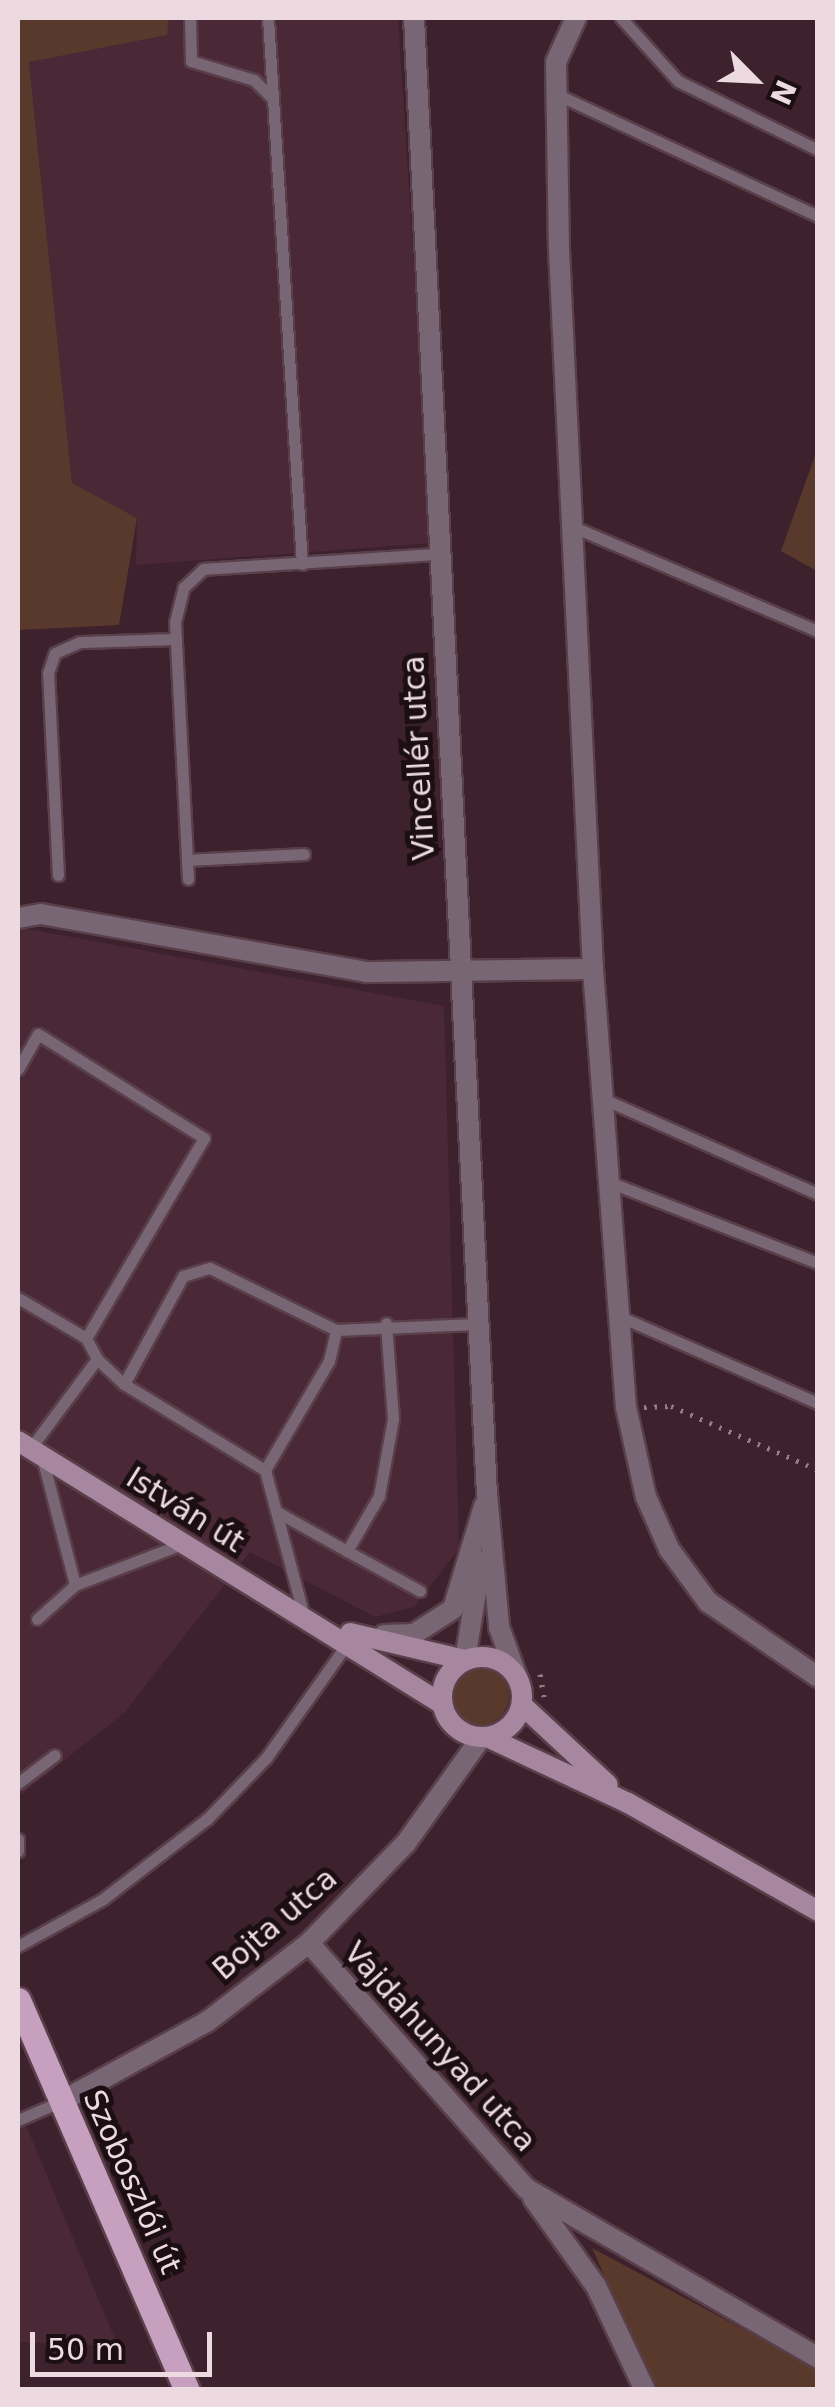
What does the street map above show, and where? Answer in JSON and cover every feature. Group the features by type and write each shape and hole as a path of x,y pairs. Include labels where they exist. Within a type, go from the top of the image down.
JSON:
{"main road":[{"name":"Szoboszlói út","path":"18,2000 187,2390"}],"street":[{"name":"Vincellér utca","path":"414,18 486,1494 499,1627 518,1677"},
{"path":"576,18 554,93 594,968 608,1100 626,1407 646,1496 670,1549 708,1602 818,1677"},
{"path":"18,918 40,914 366,972 460,974 594,968"},
{"name":"István út","path":"30,1449 182,1544 349,1641 442,1704"},
{"name":"Vincellér utca","path":"465,1660 486,1494"},
{"path":"313,1621 403,1637 445,1618 466,1584 486,1494"},
{"name":"István út","path":"313,1621 465,1660"},
{"path":"484,1737 509,1727 522,1705 518,1677 494,1658 465,1660 443,1683 442,1704 455,1728 484,1737 628,1803 818,1911"},
{"path":"522,1705 628,1803"},
{"name":"Bojta utca","path":"62,2101 208,2021 309,1943 406,1842 484,1737"},
{"name":"Vajdahunyad utca","path":"309,1943 527,2189 596,2286 645,2390"},
{"name":"Vajdahunyad utca","path":"527,2189 818,2358"}],"lane":[{"path":"190,18 192,61 254,80 273,99"},
{"path":"268,18 302,564"},
{"path":"621,18 678,81 818,150"},
{"path":"554,93 818,216"},
{"path":"576,528 818,631"},
{"path":"188,879 176,639 184,587 202,569 438,554"},
{"path":"58,875 48,673 55,653 80,642 176,639"},
{"path":"187,860 304,854"},
{"path":"18,1069 38,1034 204,1138 86,1338"},
{"path":"608,1100 818,1194"},
{"path":"614,1184 818,1264"},
{"path":"124,1384 183,1276 210,1268 336,1330 386,1322 476,1324"},
{"path":"18,1298 86,1338 97,1359 124,1384 266,1470 313,1621"},
{"path":"623,1318 818,1403"},
{"path":"347,1551 379,1496 387,1458 386,1322"},
{"path":"266,1470 329,1361 336,1330"},
{"path":"75,1585 30,1449 97,1359"},
{"path":"279,1513 420,1591"},
{"path":"37,1619 75,1585 182,1544"},
{"path":"18,1946 103,1899 218,1809 349,1641"},
{"path":"18,1783 55,1755"},
{"path":"18,1840 18,1850"},
{"path":"18,2120 62,2101"}],"path":[{"path":"626,1407 671,1406 818,1470"}],"shaded area":[{"path":"18,18 169,18 167,35 29,62 72,483 137,518 119,625 18,630"},
{"path":"169,18 398,18 432,543 136,565 137,518 72,483 29,61 166,35"},
{"path":"817,450 818,571 781,551"},
{"path":"18,927 444,1006 459,1549 414,1607 375,1617 250,1552 124,1713 18,1797"},
{"path":"480,1667 501,1675 509,1696 501,1717 480,1725 459,1717 451,1696 459,1675"},
{"path":"18,2106 118,2346 18,2342"},
{"path":"592,2248 817,2369 817,2389 655,2389"}]}
